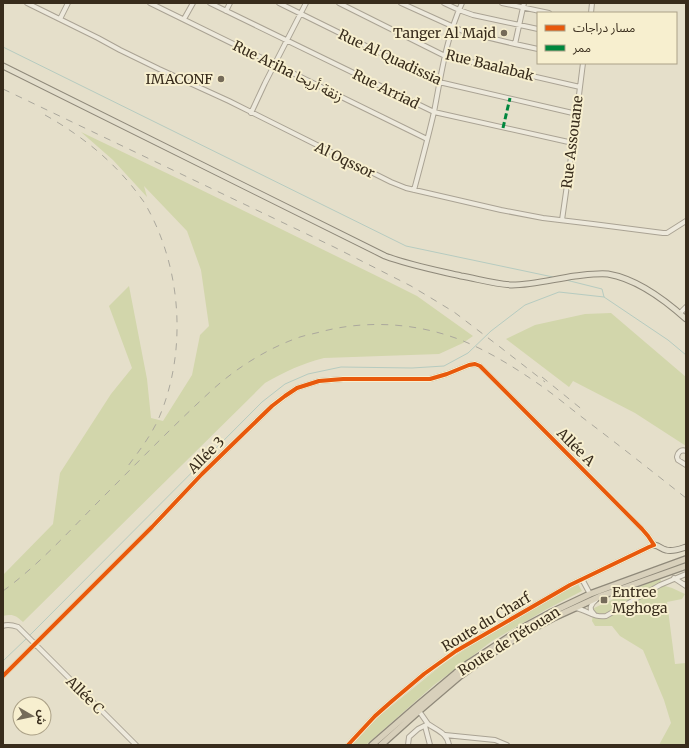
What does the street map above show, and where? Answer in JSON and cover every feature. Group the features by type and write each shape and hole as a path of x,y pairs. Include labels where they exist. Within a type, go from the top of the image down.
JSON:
{"highway":[{"name":"Route de Tétouan","path":"381,745 460,676 492,653 536,626 686,559"},
{"name":"Route de Tétouan","path":"372,745 469,663 526,626 590,594 686,566"}],"main road":[{"path":"3,66 385,256 422,267 510,285 529,284 576,276 607,274 627,279 639,285 668,304 686,319"},
{"path":"654,545 668,551 686,547"}],"street":[{"name":"Al Oqssor","path":"27,3 98,38 126,54 212,93 391,182 406,188 543,218 663,233 667,233 686,221"},
{"path":"60,19 68,3"},
{"name":"Rue Ariha زنقة أريحا","path":"150,3 427,139"},
{"path":"184,19 193,3"},
{"name":"Rue Arriad","path":"210,3 434,112 573,143"},
{"path":"226,11 230,3"},
{"name":"Rue Al Quadissia","path":"279,3 439,82 577,114"},
{"path":"252,113 265,83 306,3"},
{"name":"Rue Baalabak","path":"339,3 445,56 580,87"},
{"path":"401,3 465,32 537,49"},
{"path":"444,3 473,15 537,29"},
{"path":"414,190 434,112 445,56 453,27 462,3"},
{"path":"502,3 524,5 546,12"},
{"path":"515,44 524,5"},
{"name":"Rue Assouane","path":"562,220 583,64"},
{"path":"680,313 686,307"},
{"name":"Allée 3","path":"3,676 34,643 242,435 272,406 297,388 319,381 330,380 430,379 469,365 475,364 480,366"},
{"name":"Allée A","path":"480,366 642,529 654,545"},
{"path":"686,451 683,450 678,452 677,457 678,460 686,466"},
{"name":"Route du Charf","path":"348,745 375,716 440,662 476,639 582,579 654,545"},
{"path":"575,608 584,610 597,617 610,615 660,585 686,574"},
{"path":"674,578 686,586"},
{"path":"582,579 590,594"},
{"path":"597,617 592,612 591,606 592,603 602,596"},
{"name":"Allée C","path":"3,626 7,624 18,627 136,745"},
{"path":"419,711 426,725 430,745"},
{"path":"426,725 445,735 495,740 506,745"},
{"path":"408,745 409,737 418,729 426,725"},
{"path":"445,735 449,745"},
{"path":"492,740 494,745"}],"green space":[{"path":"81,132 417,296 473,336 463,343 439,354 324,358 294,368 265,383 23,622 14,616 3,616 3,575 53,524 60,473 111,394 132,368 109,306 129,286 147,379 151,418 163,421 192,375 200,335 209,326 201,270 187,231 144,186 147,197 113,160"},
{"path":"611,313 686,377 686,446 635,413 573,381 569,387 506,339 535,325 585,314"},
{"path":"659,578 665,586 685,594 682,599 667,602 675,664 686,663 686,745 659,745 671,723 664,700 643,650 620,636 612,626 595,626 592,621 594,608"},
{"path":"578,584 582,591 547,609 492,641 434,685 366,745 352,745 373,721 443,664 485,636"}],"waterway":[{"path":"3,47 406,246 553,277"},
{"path":"566,280 602,289 604,297 668,340 686,355"},
{"path":"29,636 262,402 285,384 308,374 341,367 412,368 444,366 468,353 491,331 525,305 559,292 604,297"},
{"path":"3,661 27,638"}],"railway":[{"path":"3,89 334,247 411,286 454,312 545,382"},
{"path":"45,115 70,130 94,148 116,168 135,190 144,202 157,227 173,281 177,338 174,366 168,394 155,426 128,466"},
{"path":"3,591 17,581 42,558 170,430 231,374 264,353 302,336 357,325 376,324 414,327 450,336 477,347 496,357 546,389 686,498"},
{"path":"542,377 584,411"}],"marked path":[{"path":"503,128 510,98"}],"cycle path":[{"path":"3,676 152,527 202,474 272,406 297,388 319,381 343,379 430,379 475,364 480,366 642,529 654,545 570,585 456,651 424,674 392,701 375,716 348,745"}],"place":[{"name":"Tanger Al Majd","path":"504,33"},
{"name":"IMACONF","path":"221,79"},
{"name":"Entree Mghoga","path":"604,600"}]}
